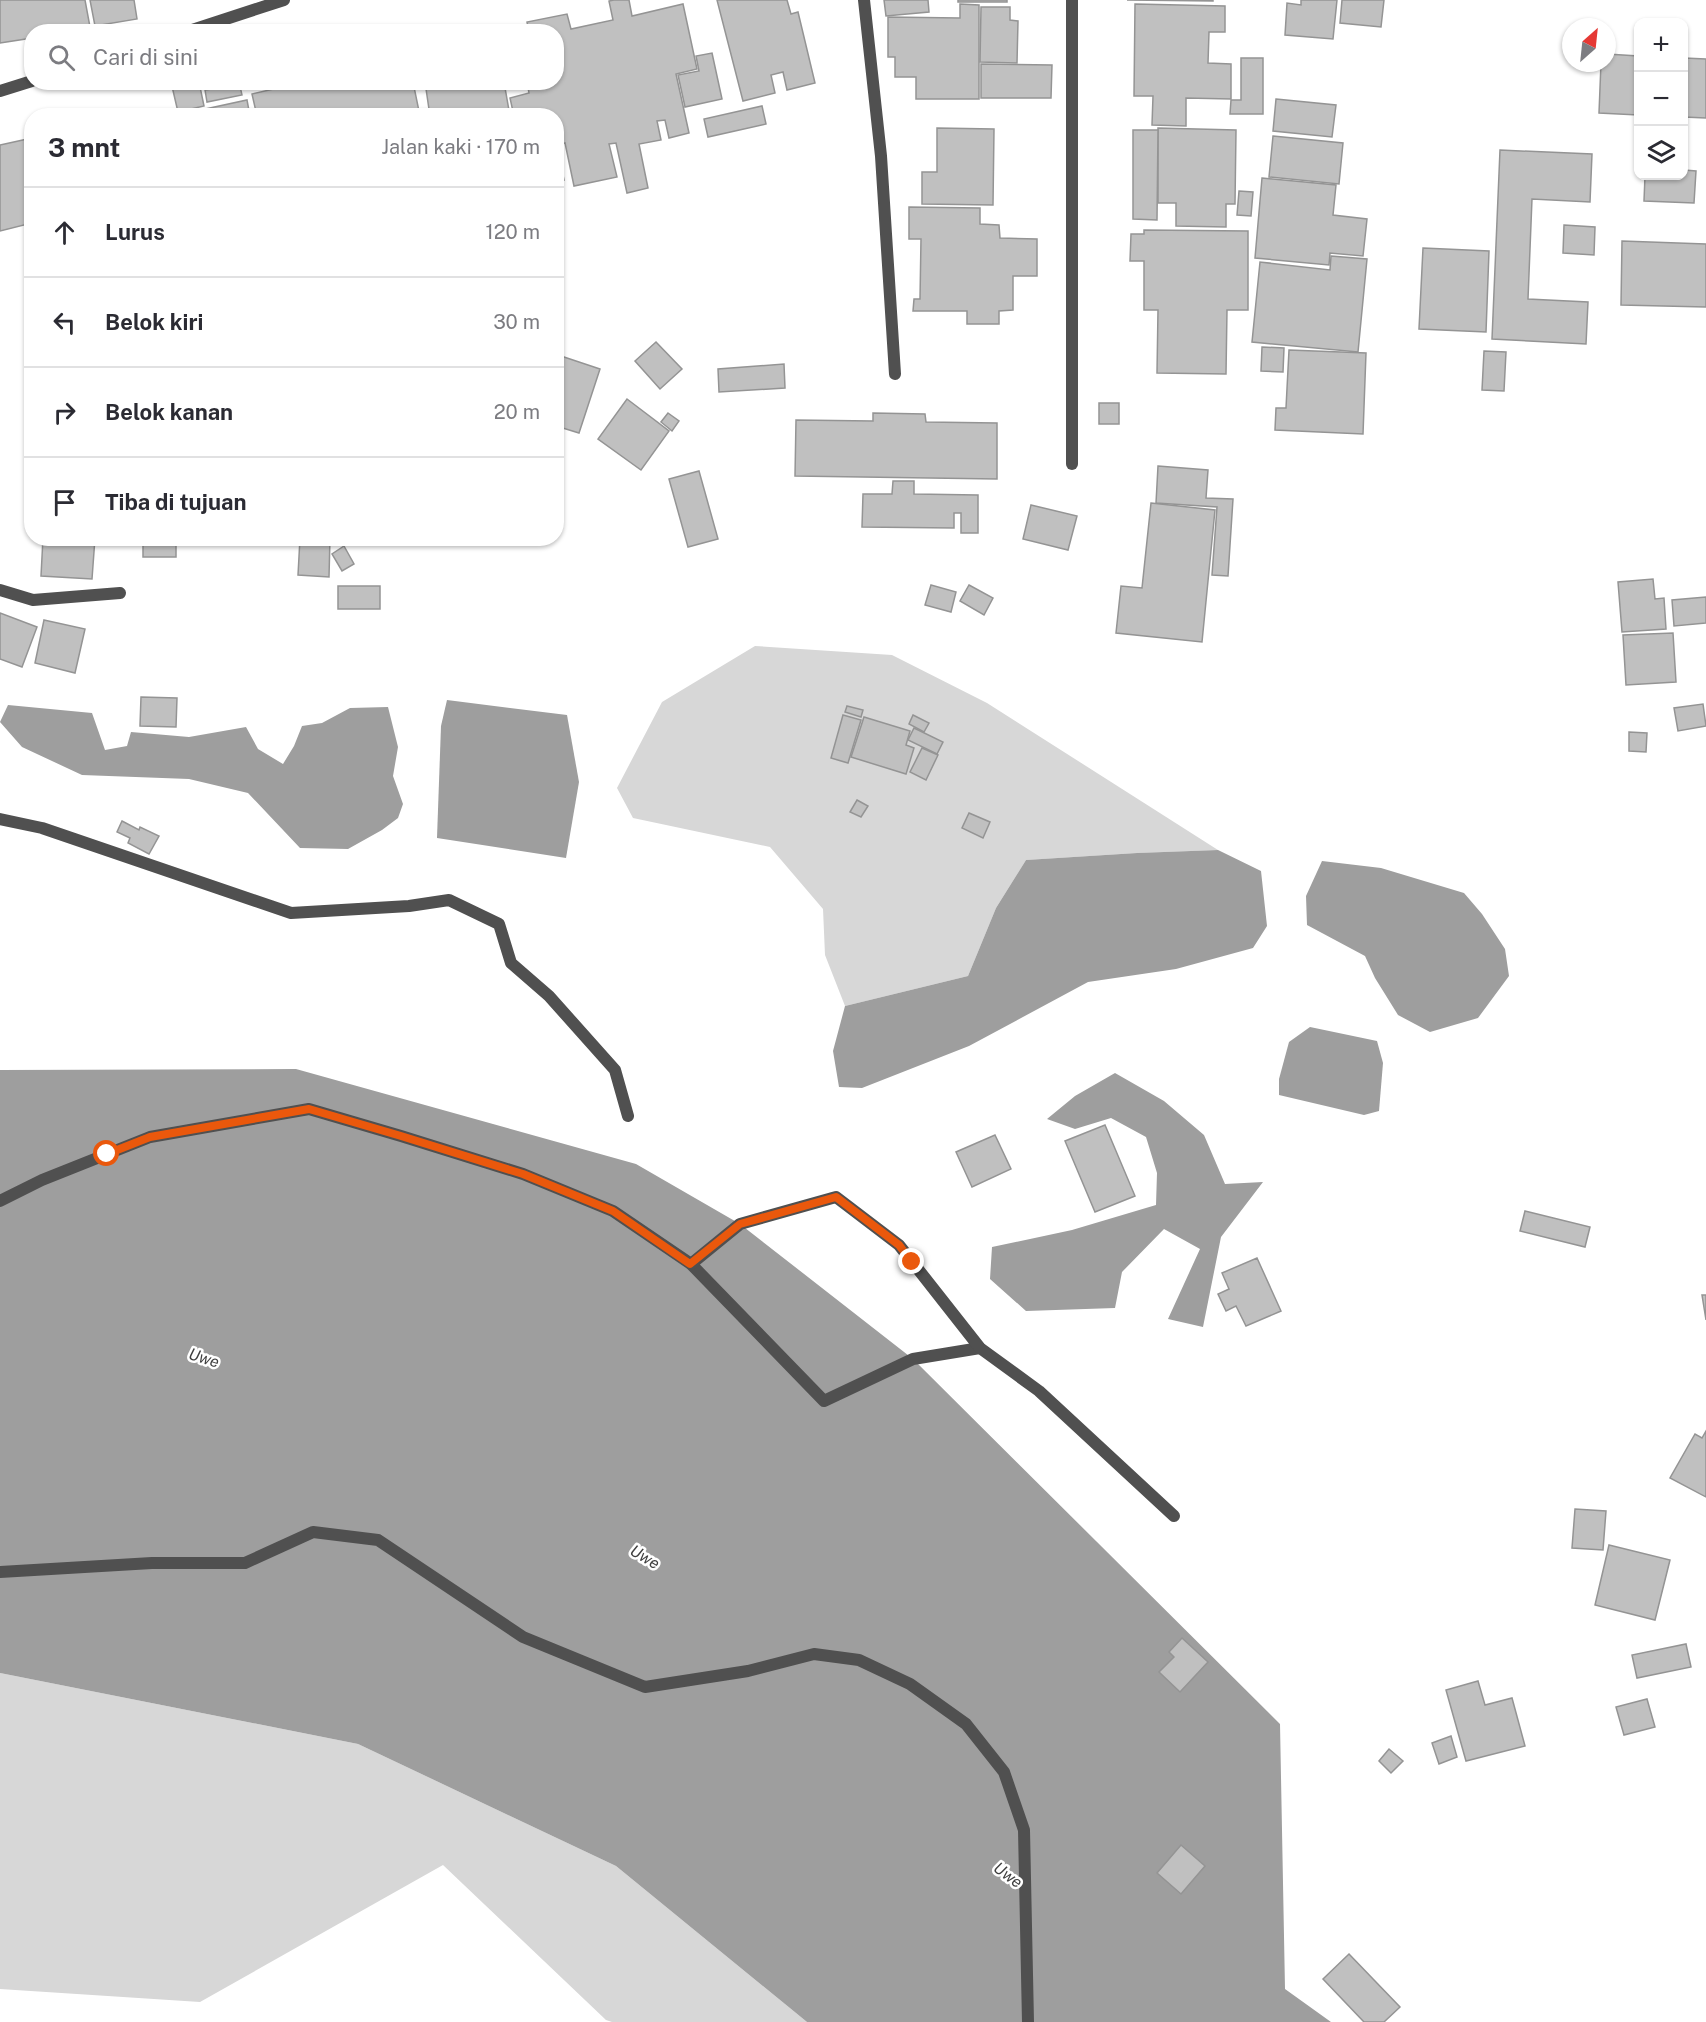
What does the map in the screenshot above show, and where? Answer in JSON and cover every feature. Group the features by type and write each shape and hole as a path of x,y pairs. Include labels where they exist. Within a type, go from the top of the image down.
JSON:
{"street":[{"path":"210,24 284,0"},
{"path":"864,0 881,156 895,374"},
{"path":"1072,0 1072,464"},
{"path":"0,91 24,84"},
{"path":"0,590 33,600 120,593"},
{"path":"0,819 42,828 291,913 409,906 449,900 499,924 512,963 549,996 615,1070 628,1116"},
{"path":"0,1200 42,1180 150,1137 309,1109 543,1182 613,1211 690,1264 824,1401 913,1359 980,1348"},
{"path":"690,1264 740,1224 836,1197 899,1245 980,1348 1039,1390 1174,1516"},
{"path":"0,1572 152,1563 245,1563 313,1532 378,1540 523,1637 645,1687 748,1671 814,1654 859,1660 910,1684 966,1724 1004,1772 1024,1830 1028,2022"}],"shaded area":[{"path":"755,646 892,655 987,703 1218,850 1026,860 996,908 968,976 845,1006 825,955 823,909 770,847 633,818 617,788 662,702"},
{"path":"0,1673 358,1744 616,1866 807,2022 612,2022 606,2020 443,1865 200,2002 0,1989"}],"water":[{"path":"447,700 567,715 579,782 566,858 437,838 441,726"},
{"path":"8,705 92,713 105,750 127,746 131,732 189,737 246,727 258,749 283,764 302,726 322,723 350,708 388,707 398,747 393,776 403,804 398,818 348,849 300,848 248,793 189,779 82,775 22,747 0,722"},
{"path":"1218,850 1261,871 1267,926 1253,948 1176,969 1088,982 969,1046 862,1088 839,1087 833,1051 845,1006 968,976 996,908 1026,860"},
{"path":"1322,861 1381,868 1464,893 1482,914 1505,949 1509,976 1478,1018 1430,1032 1398,1015 1375,978 1365,956 1307,925 1306,896"},
{"path":"1310,1027 1377,1041 1383,1063 1379,1111 1364,1115 1279,1095 1279,1079 1289,1042"},
{"name":"Uwe","path":"296,1069 636,1164 740,1224 913,1359 1280,1724 1285,1989 1331,2022 807,2022 616,1866 358,1744 0,1673 0,1070"},
{"path":"1115,1073 1164,1101 1204,1135 1225,1184 1263,1182 1221,1237 1203,1327 1168,1319 1200,1249 1164,1229 1122,1272 1115,1308 1026,1311 990,1279 992,1247 1072,1230 1156,1205 1157,1173 1146,1137 1111,1118 1075,1129 1047,1119 1075,1096"}],"building":[{"path":"0,0 85,0 89,24 24,24 24,39 0,43"},
{"path":"90,0 134,0 137,19 95,24"},
{"path":"629,0 632,16 683,4 697,69 676,74 689,133 669,138 665,120 657,121 661,140 639,144 648,188 627,193 616,143 609,144 617,177 574,186 564,143 564,108 512,108 510,98 529,93 528,90 564,90 564,24 527,24 527,22 567,14 571,29 613,20 609,1"},
{"path":"717,0 787,0 791,14 798,12 815,83 787,90 783,72 771,75 775,93 743,101"},
{"path":"884,0 928,0 929,12 886,16"},
{"path":"958,0 1007,0 1007,2 958,2"},
{"path":"1127,0 1213,0 1213,1"},
{"path":"1301,0 1337,0 1333,39 1285,35 1287,3 1301,5"},
{"path":"1342,0 1384,0 1381,27 1340,23"},
{"path":"960,4 979,5 979,99 916,99 916,77 895,77 895,57 888,57 888,17 960,18"},
{"path":"1135,4 1225,6 1225,32 1209,32 1208,63 1231,64 1231,99 1186,98 1186,126 1152,125 1153,96 1134,96"},
{"path":"981,7 1010,7 1010,20 1018,21 1017,63 980,62"},
{"path":"712,53 722,99 685,107 678,75 699,71 696,56"},
{"path":"1616,55 1634,56 1634,115 1599,113 1601,72 1616,72"},
{"path":"1241,58 1263,58 1263,114 1230,114 1231,100 1241,100"},
{"path":"1688,58 1706,59 1706,118 1688,117"},
{"path":"981,64 1052,65 1051,98 981,98"},
{"path":"173,90 201,90 204,106 177,108"},
{"path":"205,90 241,90 242,95 207,102"},
{"path":"269,90 415,90 418,108 255,108 252,94"},
{"path":"426,90 505,90 509,108 429,108"},
{"path":"1276,99 1336,105 1332,137 1273,131"},
{"path":"247,100 248,108 210,108"},
{"path":"762,106 766,124 708,137 704,119"},
{"path":"937,128 994,129 993,205 922,204 922,172 937,172"},
{"path":"1158,128 1236,130 1235,204 1226,204 1226,227 1176,226 1176,203 1158,203"},
{"path":"1133,130 1158,130 1157,220 1133,219"},
{"path":"1273,136 1343,143 1339,184 1269,177"},
{"path":"24,140 24,225 0,231 0,145"},
{"path":"1500,150 1592,154 1590,202 1532,199 1528,299 1588,302 1586,344 1492,339"},
{"path":"1688,170 1696,171 1694,203 1644,201 1645,180 1688,180"},
{"path":"1262,178 1336,185 1333,215 1367,219 1363,256 1330,253 1329,265 1255,258"},
{"path":"1239,191 1253,192 1251,216 1237,215"},
{"path":"909,207 980,208 980,224 999,225 1000,238 1037,239 1037,276 1013,276 1013,310 999,311 999,324 967,324 967,311 913,311 914,299 920,299 921,239 909,239"},
{"path":"1564,225 1595,227 1594,255 1563,253"},
{"path":"1144,230 1248,231 1248,310 1227,310 1226,374 1157,373 1158,310 1144,310 1144,261 1130,261 1131,234 1144,234"},
{"path":"1622,241 1706,244 1706,307 1621,305"},
{"path":"1423,248 1489,251 1486,332 1419,329"},
{"path":"1331,256 1367,259 1358,352 1252,342 1260,262 1330,270"},
{"path":"656,342 682,369 660,389 635,361"},
{"path":"1262,347 1284,348 1283,372 1261,371"},
{"path":"1289,350 1366,353 1363,434 1275,430 1276,408 1286,408"},
{"path":"1484,351 1506,352 1504,391 1482,390"},
{"path":"564,357 600,369 579,433 564,428"},
{"path":"784,364 785,388 719,392 718,369"},
{"path":"627,399 669,431 641,470 598,439"},
{"path":"1099,403 1119,403 1119,424 1099,424"},
{"path":"668,413 679,421 672,431 661,422"},
{"path":"873,413 925,414 926,422 997,423 997,479 795,476 796,420 873,421"},
{"path":"1158,466 1208,470 1206,498 1233,499 1228,576 1212,575 1217,507 1156,503"},
{"path":"699,471 718,539 688,547 669,479"},
{"path":"893,481 914,481 914,494 978,495 978,533 961,533 961,513 954,513 954,528 862,527 863,494 892,494"},
{"path":"1151,503 1215,510 1202,642 1116,633 1121,586 1142,588"},
{"path":"1031,505 1077,516 1068,550 1023,539"},
{"path":"43,546 94,546 92,579 41,576"},
{"path":"143,546 176,546 176,557 143,557"},
{"path":"300,546 330,546 329,577 298,575"},
{"path":"344,546 354,564 342,571 332,554"},
{"path":"1653,579 1655,599 1664,598 1666,629 1622,632 1618,582"},
{"path":"931,585 956,592 951,612 925,605"},
{"path":"969,585 993,598 984,615 960,601"},
{"path":"338,586 380,586 380,609 338,609"},
{"path":"1706,597 1706,623 1674,626 1672,600"},
{"path":"0,613 37,627 22,667 0,659"},
{"path":"44,620 85,629 75,673 35,663"},
{"path":"1673,633 1676,682 1626,685 1623,635"},
{"path":"141,697 177,698 176,727 140,726"},
{"path":"1703,704 1706,726 1678,731 1674,708"},
{"path":"847,706 863,710 861,717 845,712"},
{"path":"843,715 861,720 848,763 831,758"},
{"path":"913,715 929,723 924,732 909,724"},
{"path":"864,717 910,731 906,745 914,748 906,774 851,757"},
{"path":"914,728 943,742 937,754 908,740"},
{"path":"1629,732 1647,733 1646,752 1629,751"},
{"path":"922,748 938,755 926,780 910,772"},
{"path":"857,800 868,806 861,817 850,812"},
{"path":"969,813 990,822 983,838 962,828"},
{"path":"122,821 139,830 140,827 159,836 149,854 128,843 130,838 117,832"},
{"path":"1105,1125 1135,1196 1095,1212 1065,1141"},
{"path":"995,1135 1011,1169 972,1187 956,1152"},
{"path":"1525,1211 1590,1227 1585,1247 1520,1231"},
{"path":"1257,1258 1281,1311 1246,1326 1236,1306 1226,1311 1218,1294 1229,1289 1222,1273"},
{"path":"1702,1295 1706,1295 1706,1320"},
{"path":"1706,1431 1706,1497 1670,1478 1695,1434 1702,1438"},
{"path":"1575,1509 1606,1511 1603,1550 1572,1548"},
{"path":"1609,1545 1670,1560 1655,1620 1595,1605"},
{"path":"1182,1638 1208,1662 1180,1692 1159,1672 1174,1657 1169,1652"},
{"path":"1686,1644 1691,1667 1637,1678 1632,1655"},
{"path":"1478,1681 1485,1705 1512,1698 1525,1746 1466,1761 1446,1690"},
{"path":"1647,1699 1655,1727 1624,1735 1616,1707"},
{"path":"1451,1736 1457,1757 1439,1764 1432,1743"},
{"path":"1389,1749 1403,1761 1391,1773 1379,1761"},
{"path":"1181,1845 1205,1866 1181,1894 1157,1873"},
{"path":"1349,1954 1400,2007 1384,2022 1364,2022 1323,1979"}],"route":[{"path":"107,1154 150,1137 309,1109 523,1174 613,1211 690,1264 740,1224 836,1197 899,1245 912,1262"}]}
